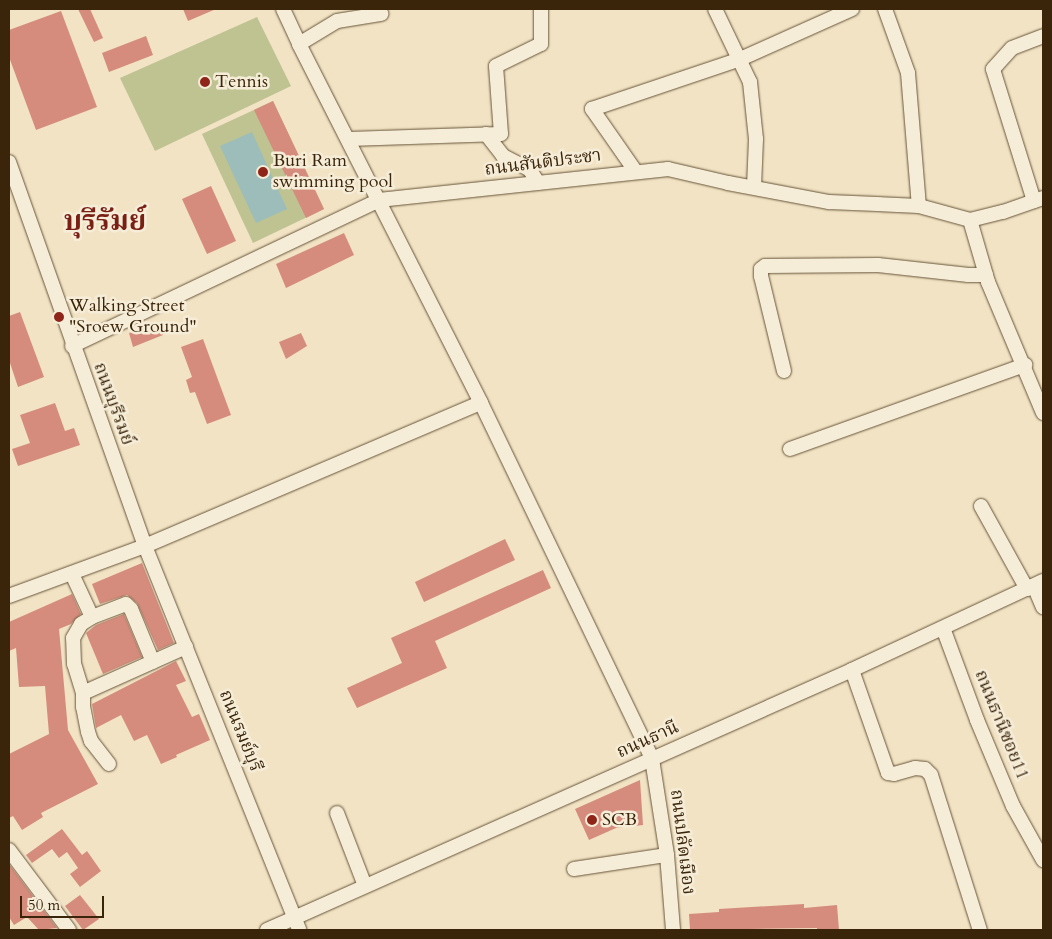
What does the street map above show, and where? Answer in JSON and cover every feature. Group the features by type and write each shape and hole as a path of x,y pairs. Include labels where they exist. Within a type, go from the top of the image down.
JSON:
{"street":[{"name":"ถนนปลัดเมือง","path":"283,9 481,403 566,576 652,759 667,856 673,930"},
{"path":"349,139 501,134 496,66 541,44 541,9"},
{"path":"715,9 750,82 756,139 754,187"},
{"path":"636,172 592,109 738,60 852,9"},
{"path":"885,9 908,72 919,206"},
{"path":"299,44 337,21 381,14"},
{"path":"1039,199 993,69 1012,48 1043,36"},
{"path":"486,134 503,156 530,170 538,183"},
{"name":"ถนนบุรีรมย์","path":"9,162 72,346 144,546"},
{"name":"ถนนสันติประชา","path":"72,346 379,200 668,169 829,202 919,206 970,220 1003,212 1039,199"},
{"path":"970,220 986,275 1025,365 1043,413"},
{"path":"784,371 761,276 761,269 765,266 878,266 986,275"},
{"path":"790,449 1025,365"},
{"path":"9,596 144,546 481,403"},
{"path":"981,506 1035,586 1043,607"},
{"name":"ถนนรมย์บุรี","path":"144,546 297,924"},
{"path":"72,574 92,617"},
{"name":"ถนนธานี","path":"267,930 297,924 365,886 852,670 1035,586"},
{"path":"109,764 92,741 88,732 83,707 83,693 74,664 73,638 81,624 92,617 126,604 131,609 153,662"},
{"name":"ถนนธานีซอย11","path":"943,628 976,720 1013,806 1043,860"},
{"path":"83,693 186,648"},
{"path":"852,670 888,773 894,774 915,768 925,769 931,775 980,930"},
{"path":"337,813 365,886"},
{"path":"9,850 69,930"},
{"path":"574,869 667,856"}],"green space":[{"name":"Tennis","path":"257,17 291,86 155,151 120,78"},
{"name":"Buri Ram swimming pool","path":"273,101 324,209 253,243 202,134"}],"water":[{"path":"252,132 287,209 256,223 220,146"}],"building":[{"path":"78,9 90,9 103,38 94,42"},
{"path":"183,9 216,9 188,21"},
{"path":"61,11 97,107 36,130 9,57 9,30"},
{"path":"146,36 153,55 109,72 102,53"},
{"path":"273,101 324,209 306,218 254,110"},
{"path":"211,186 236,241 207,254 182,199"},
{"path":"344,233 354,255 286,288 276,264"},
{"path":"20,312 44,377 18,387 9,360 9,316"},
{"path":"159,323 163,335 133,347 129,333"},
{"path":"301,333 307,346 286,359 279,342"},
{"path":"203,339 231,415 207,424 195,392 190,393 186,380 192,377 181,347"},
{"path":"55,403 65,431 74,428 80,445 18,466 12,449 30,443 20,415"},
{"path":"505,539 515,560 424,602 415,582"},
{"path":"142,563 174,643 158,650 137,603 127,595 100,604 92,584"},
{"path":"543,570 551,588 435,641 447,668 357,708 347,688 402,663 391,638"},
{"path":"72,594 81,614 71,624 59,629 68,730 98,784 41,813 43,817 22,830 13,816 9,818 9,754 49,734 45,686 19,687 16,648 9,651 9,622"},
{"path":"124,614 142,657 103,674 86,633 96,625"},
{"path":"176,661 186,681 176,685 192,717 199,714 210,740 161,764 147,735 134,741 121,715 96,728 92,704"},
{"path":"640,780 643,825 616,828 589,840 575,809"},
{"path":"62,829 82,855 87,851 101,871 80,887 70,874 78,868 67,852 59,858 52,849 32,863 26,855"},
{"path":"9,864 57,928 39,930 27,917 14,925 9,917"},
{"path":"80,895 99,919 83,930 65,906"},
{"path":"804,904 804,908 837,905 839,930 817,930 817,928 690,930 689,914 719,912 719,909"}],"place":[{"name":"Tennis","path":"205,82"},
{"name":"Buri Ram swimming pool","path":"263,172"},
{"name":"Walking Street \"Sroew Ground\"","path":"59,317"},
{"name":"SCB","path":"592,820"}],"district":[{"name":"บุรีรัมย์","path":"105,221"}]}
